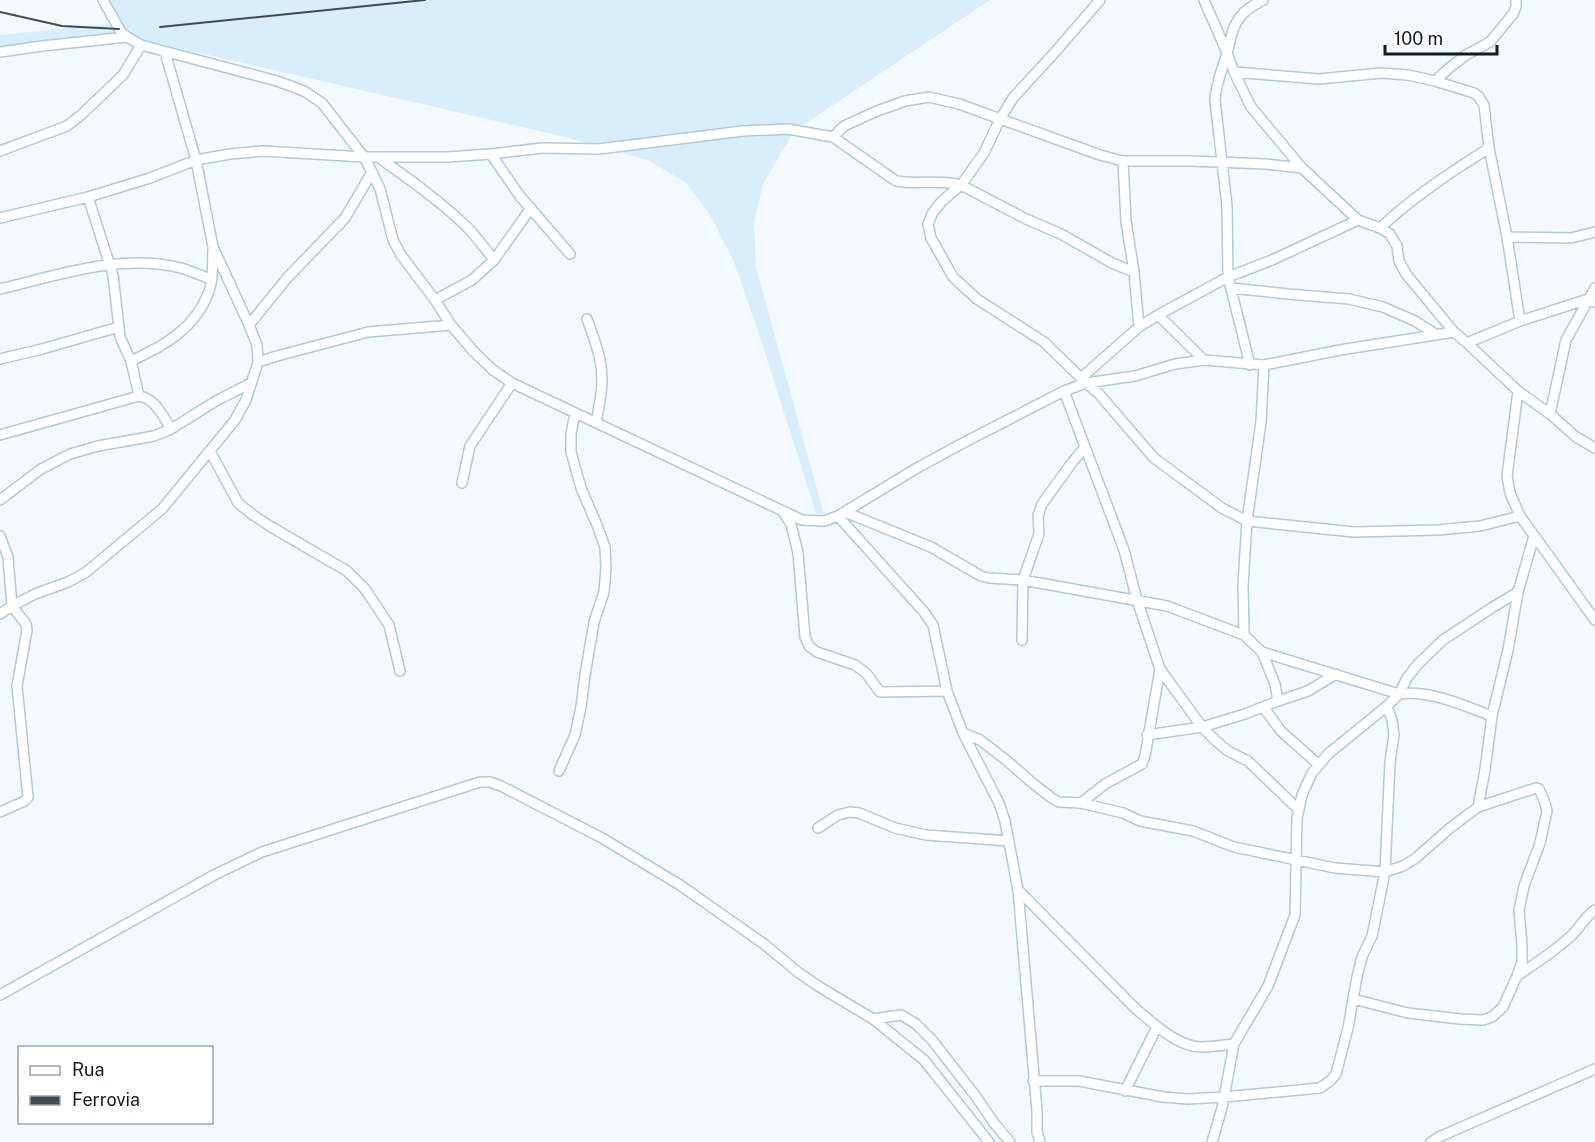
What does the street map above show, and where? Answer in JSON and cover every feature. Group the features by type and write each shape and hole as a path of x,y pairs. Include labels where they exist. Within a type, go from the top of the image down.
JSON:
{"street":[{"path":"103,0 121,32 141,45 277,81 304,91 322,103 364,157 372,171 380,189 393,240 401,255 451,325 493,370 512,383 802,520 824,521 841,514 916,468 1084,380 1139,327 1158,315 1228,277 1272,260 1358,220"},
{"path":"1100,0 1013,98 984,153 961,185 942,201 932,214 928,224 931,238 953,277 976,299 1044,342 1099,394 1154,458 1222,508 1247,521 1354,532 1438,530 1480,526 1520,516"},
{"path":"1204,0 1251,107 1302,168 1358,220 1390,234 1397,246 1406,274 1454,332 1518,391 1550,414 1576,437 1595,448"},
{"path":"1250,365 1228,277 1227,206 1215,100 1216,87 1231,34 1238,18 1263,0"},
{"path":"1435,81 1467,55 1490,42 1513,14 1516,0"},
{"path":"0,52 127,37"},
{"path":"0,160 3,151 67,126 81,115 123,75 141,45"},
{"path":"132,361 158,349 182,332 210,291 212,279 213,247 196,160 165,52"},
{"path":"1234,72 1319,80 1381,74 1408,75 1474,93 1479,97 1484,105 1489,148 1507,237 1520,321"},
{"path":"833,137 844,126 877,111 905,101 929,98 959,104 1100,155 1123,161 1191,161 1302,168"},
{"path":"0,218 88,197 150,178 196,160 230,154 263,151 364,157 448,157 542,148 599,149 743,130 788,129 833,137 896,181 961,185 1026,219 1061,234 1112,263 1134,272"},
{"path":"1380,228 1396,212 1489,148"},
{"path":"491,154 519,195 570,254"},
{"path":"378,157 446,208 469,229 494,260"},
{"path":"1123,161 1126,221 1139,327"},
{"path":"249,325 288,277 345,218 372,171"},
{"path":"88,197 110,263 120,337 132,361 139,396"},
{"path":"435,300 472,280 494,260 531,208"},
{"path":"1507,237 1571,238 1595,232"},
{"path":"0,614 35,594 85,573 162,509 235,420 246,400 258,363 257,345 213,247"},
{"path":"0,289 110,263 181,268 212,279"},
{"path":"1231,288 1349,299 1372,304 1401,314 1437,335"},
{"path":"1550,414 1566,340 1592,301 1595,288"},
{"path":"1467,343 1520,321 1592,301"},
{"path":"1158,315 1204,360"},
{"path":"586,319 597,345 602,370 602,392 596,422"},
{"path":"258,363 368,332 451,325"},
{"path":"0,359 42,350 119,327"},
{"path":"1084,380 1136,376 1174,364 1204,360 1264,365 1454,332"},
{"path":"1244,635 1243,585 1247,521 1261,422 1264,365"},
{"path":"0,500 41,470 70,454 98,446 154,436 171,429 184,419 251,383"},
{"path":"462,483 470,446 512,383"},
{"path":"1064,391 1124,550 1137,600 1160,669 1202,727 1228,751 1248,761 1299,810"},
{"path":"1518,391 1507,476 1510,493 1520,516 1595,620"},
{"path":"0,435 139,396 149,399 171,429"},
{"path":"559,771 575,735 594,622 604,592 606,567 605,547 581,488 571,452 571,434 575,413"},
{"path":"1022,640 1023,580 1039,534 1038,516 1042,504 1085,447"},
{"path":"210,452 238,503 273,528 347,571 365,589 389,625 400,671"},
{"path":"783,512 791,524 798,553 805,637 809,646 817,652 855,665 866,673 880,692 947,691"},
{"path":"841,514 931,547 981,576 1023,580 1167,606 1244,635 1262,652 1275,684 1278,701"},
{"path":"841,514 933,625 947,691 963,733 999,803 1005,821 1018,890 1037,1132 1040,1142"},
{"path":"0,536 8,557 12,606 26,624 27,630 17,686 28,796 26,801 0,812"},
{"path":"1478,807 1492,716 1508,651 1518,592 1534,536"},
{"path":"0,592 10,595"},
{"path":"1212,1142 1224,1097 1234,1044 1268,986 1295,915 1297,818 1302,795 1311,773 1328,754 1399,694 1407,678 1418,664 1443,640 1518,592"},
{"path":"1262,652 1399,694 1426,694 1492,716"},
{"path":"1081,803 1105,784 1142,764 1160,669"},
{"path":"1148,735 1202,727 1264,708 1308,691 1336,674"},
{"path":"1034,1081 1079,1081 1163,1097 1188,1099 1320,1088 1330,1082 1336,1074 1340,1060 1362,957 1372,936 1385,872 1390,762 1394,735 1387,706"},
{"path":"1264,708 1281,730 1319,765"},
{"path":"963,733 980,740 1059,802 1081,803 1123,813 1140,821 1193,831 1234,847 1335,868 1385,872 1403,866 1478,807 1536,788 1541,791 1547,811 1543,832 1524,886 1519,910 1522,962 1503,1007 1492,1017 1483,1020 1460,1019 1408,1013 1353,999"},
{"path":"0,995 214,875 262,852 480,782 490,782 602,838 680,885 756,938 818,986 873,1019 924,1060 989,1142"},
{"path":"818,828 838,815 850,812 859,813 895,828 926,835 1009,841"},
{"path":"1018,890 1136,1009 1157,1027 1183,1043 1193,1046 1234,1044"},
{"path":"1517,976 1550,954 1575,933 1586,917 1595,910"},
{"path":"873,1019 901,1015 916,1024 945,1057 1010,1142"},
{"path":"1125,1090 1157,1027"},
{"path":"1431,1142 1595,1069"}],"shaded area":[{"path":"111,0 990,0 794,131 763,184 754,222 756,267 824,515 816,513 734,262 709,213 686,183 648,160 561,136 138,39 0,54 0,35 119,23"}],"railway":[{"path":"160,27 425,0"},
{"path":"0,12 62,26 119,29"}]}
